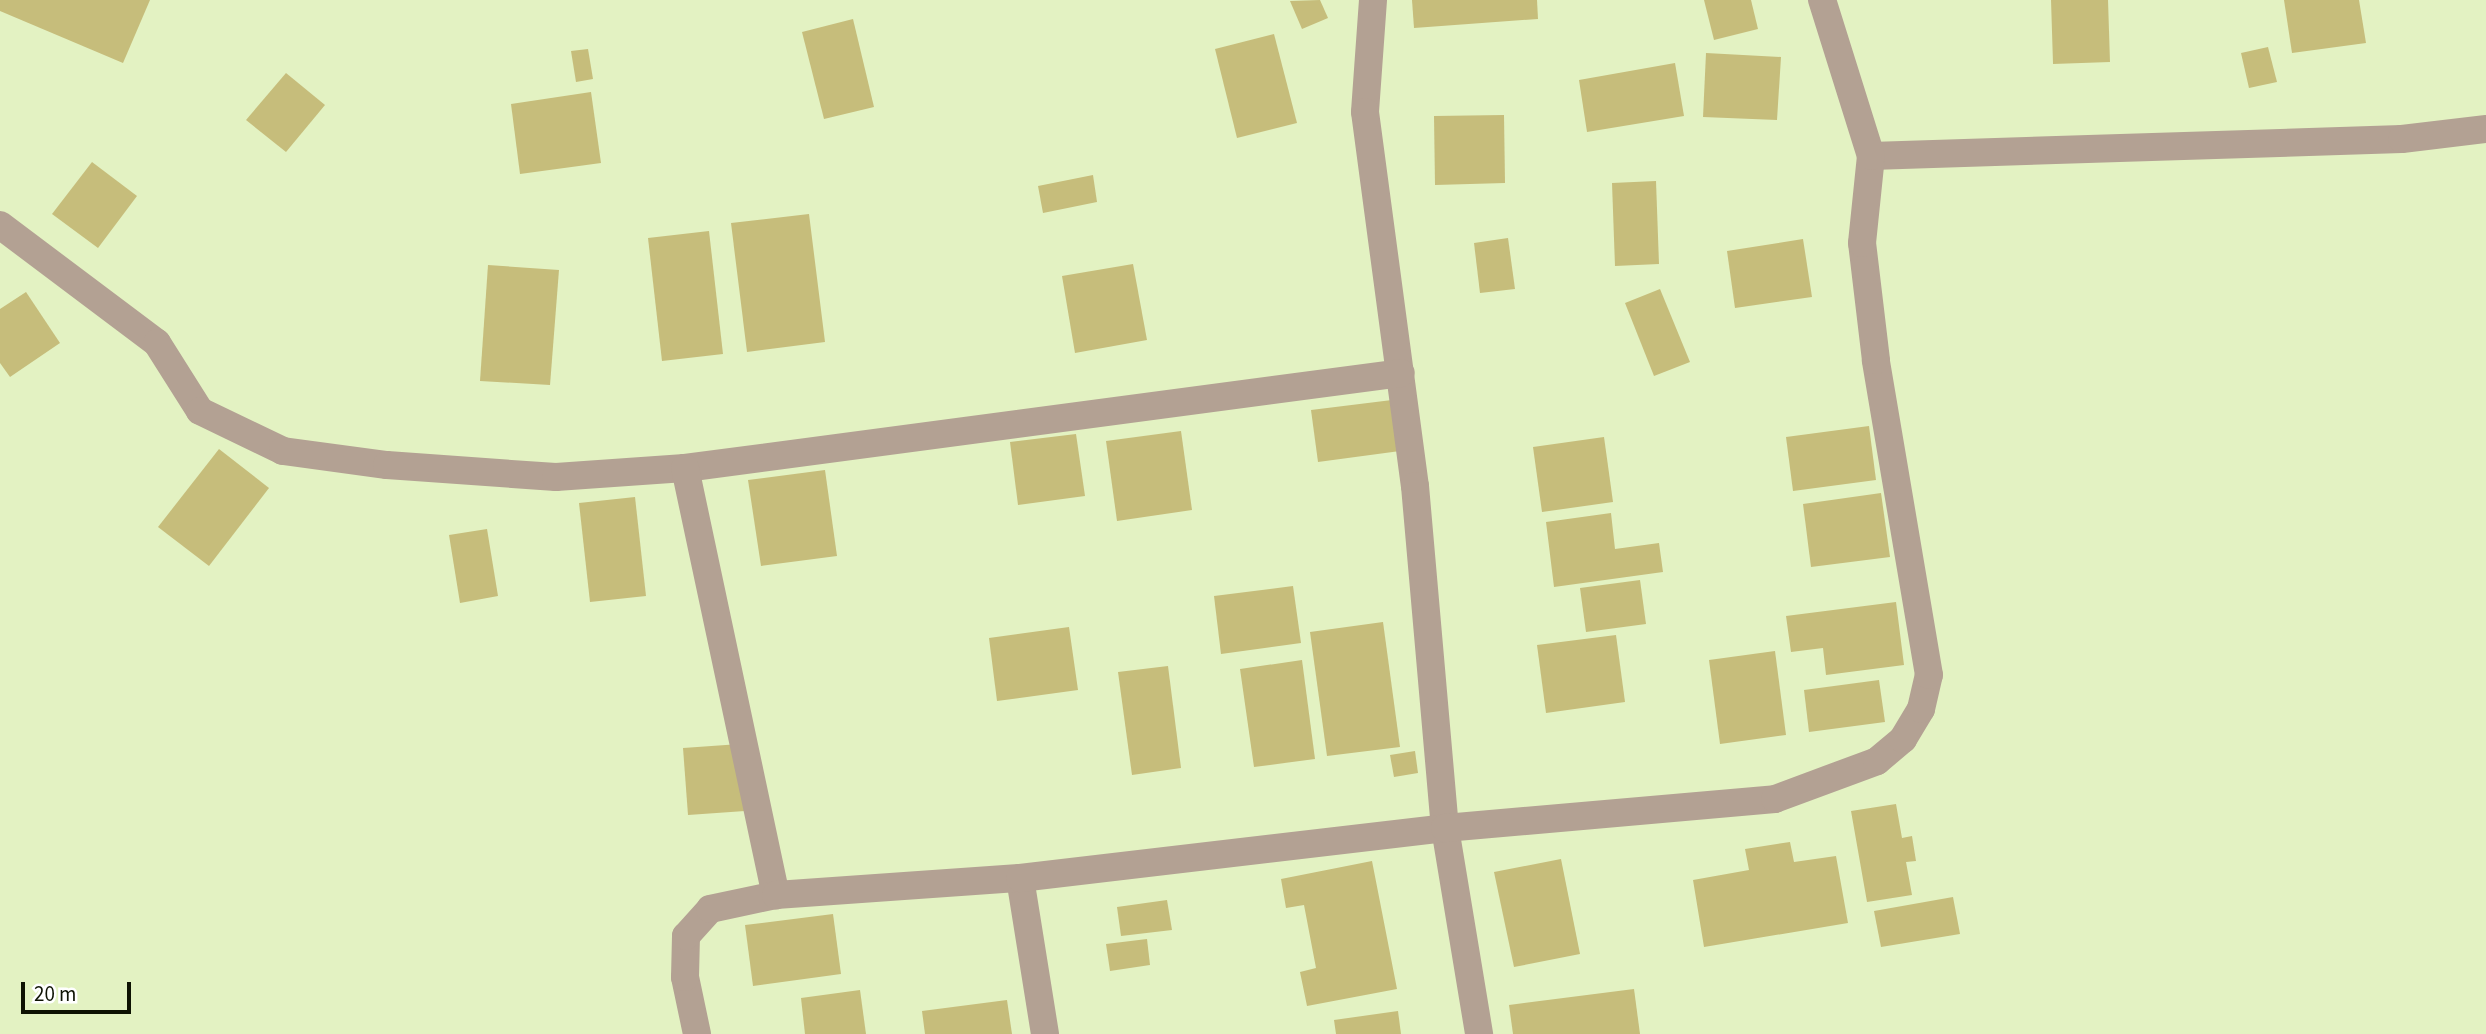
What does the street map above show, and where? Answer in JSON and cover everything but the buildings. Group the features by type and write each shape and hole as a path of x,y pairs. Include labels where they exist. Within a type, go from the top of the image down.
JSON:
{"street":[{"path":"1373,0 1365,112 1415,486 1445,828 1479,1034"},
{"path":"696,1034 684,977 686,936 710,909 776,895 1020,878 1445,828 1775,799 1877,761 1903,739 1921,709 1929,676 1876,360 1864,256 1871,156 1822,0"},
{"path":"1871,156 2402,139 2486,129"},
{"path":"0,225 157,344 201,411 283,451 387,465 556,477 685,468 1401,373"},
{"path":"685,468 776,895"},
{"path":"1020,878 1045,1034"}]}
